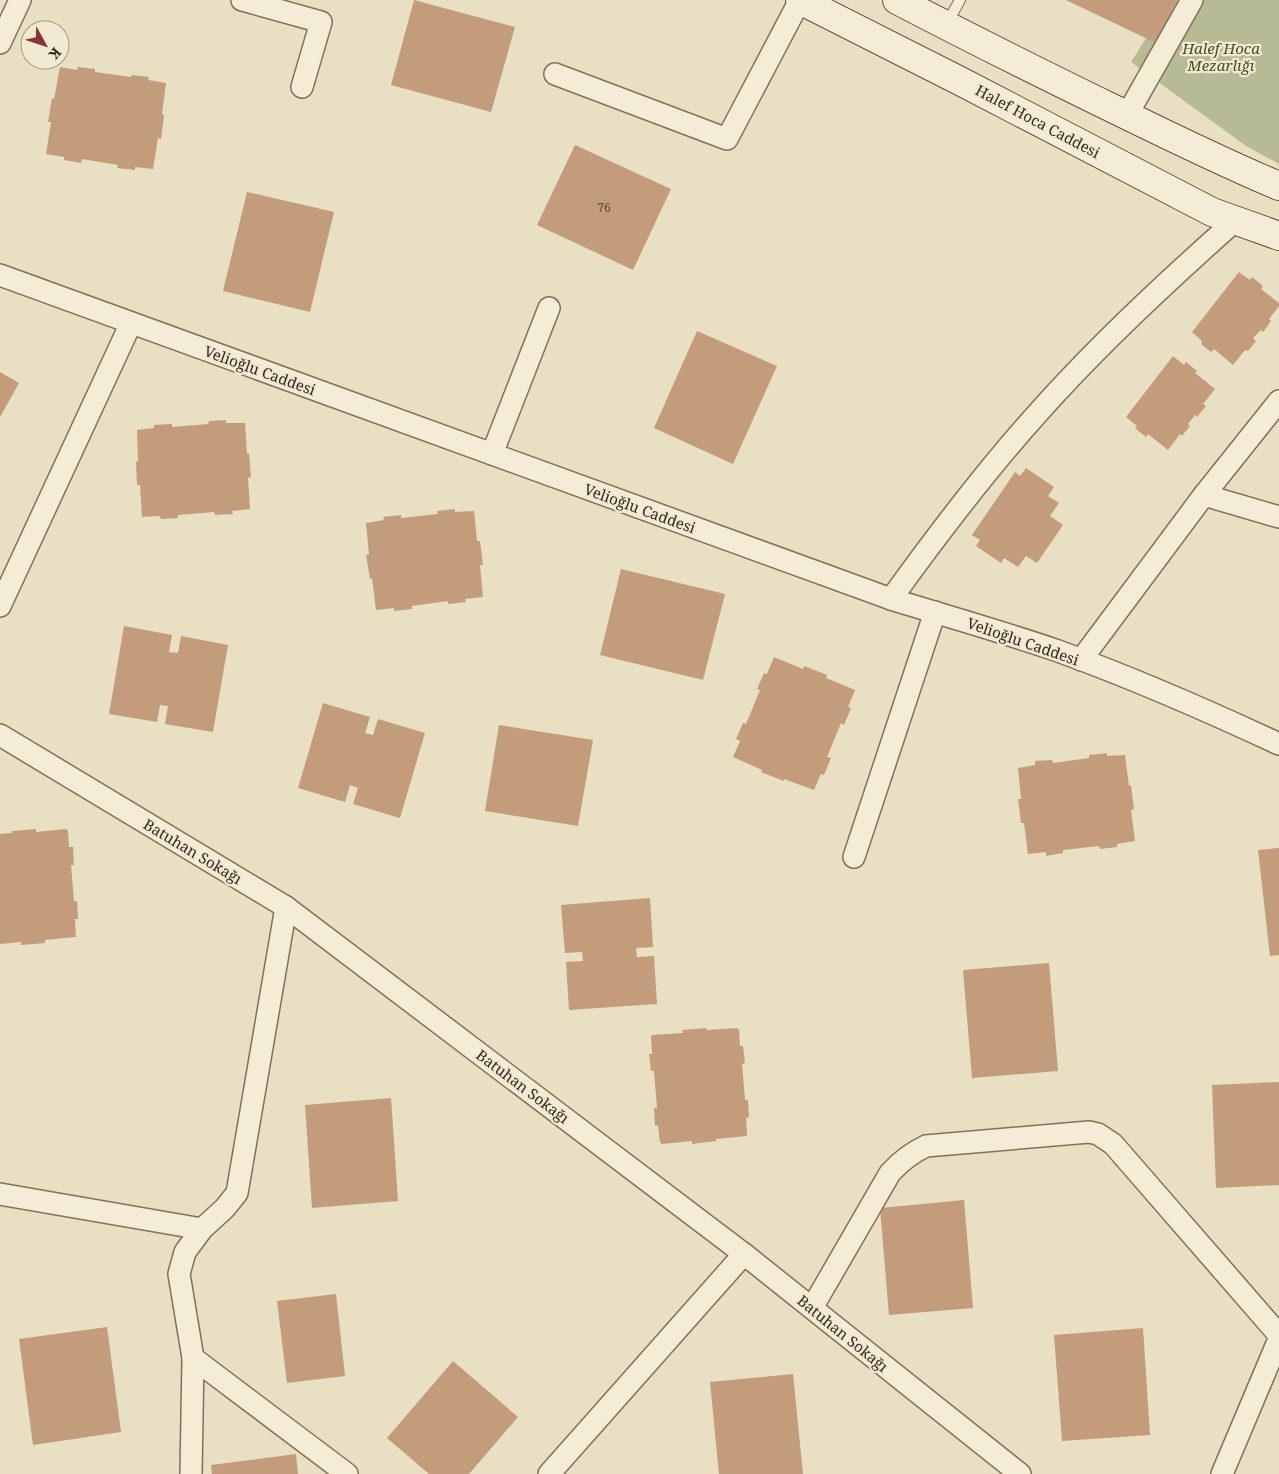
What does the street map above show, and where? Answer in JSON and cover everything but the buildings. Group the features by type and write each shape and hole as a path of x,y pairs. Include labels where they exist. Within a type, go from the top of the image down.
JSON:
{"main road":[{"name":"Halef Hoca Caddesi","path":"800,0 1212,212 1279,236"},
{"path":"897,0 1233,167 1279,186"}],"street":[{"path":"0,43 20,0"},
{"path":"242,0 321,22 302,87"},
{"path":"555,74 726,139 800,0"},
{"path":"1127,115 1192,0"},
{"path":"890,599 955,512 1037,413 1160,288 1235,220"},
{"name":"Velioğlu Caddesi","path":"0,275 890,599 981,626 1081,660 1135,680 1279,744"},
{"path":"492,454 548,308"},
{"path":"0,606 131,323"},
{"path":"1081,660 1204,495 1279,401"},
{"path":"1204,495 1279,517"},
{"path":"854,857 935,612"},
{"name":"Batuhan Sokağı","path":"0,735 286,907 744,1254 1020,1474"},
{"path":"191,1474 193,1358 179,1274 185,1252 202,1229 225,1208 237,1193 286,907"},
{"path":"812,1308 890,1173 913,1152 926,1146 1089,1132 1098,1134 1113,1144 1279,1335"},
{"path":"0,1194 202,1229"},
{"path":"549,1474 744,1254"},
{"path":"1222,1474 1279,1339"},
{"path":"193,1358 347,1474"}],"lane":[{"path":"946,25 960,0"}],"green space":[{"name":"Halef Hoca Mezarlığı","path":"1170,0 1279,0 1279,164 1246,146 1131,62"}]}
